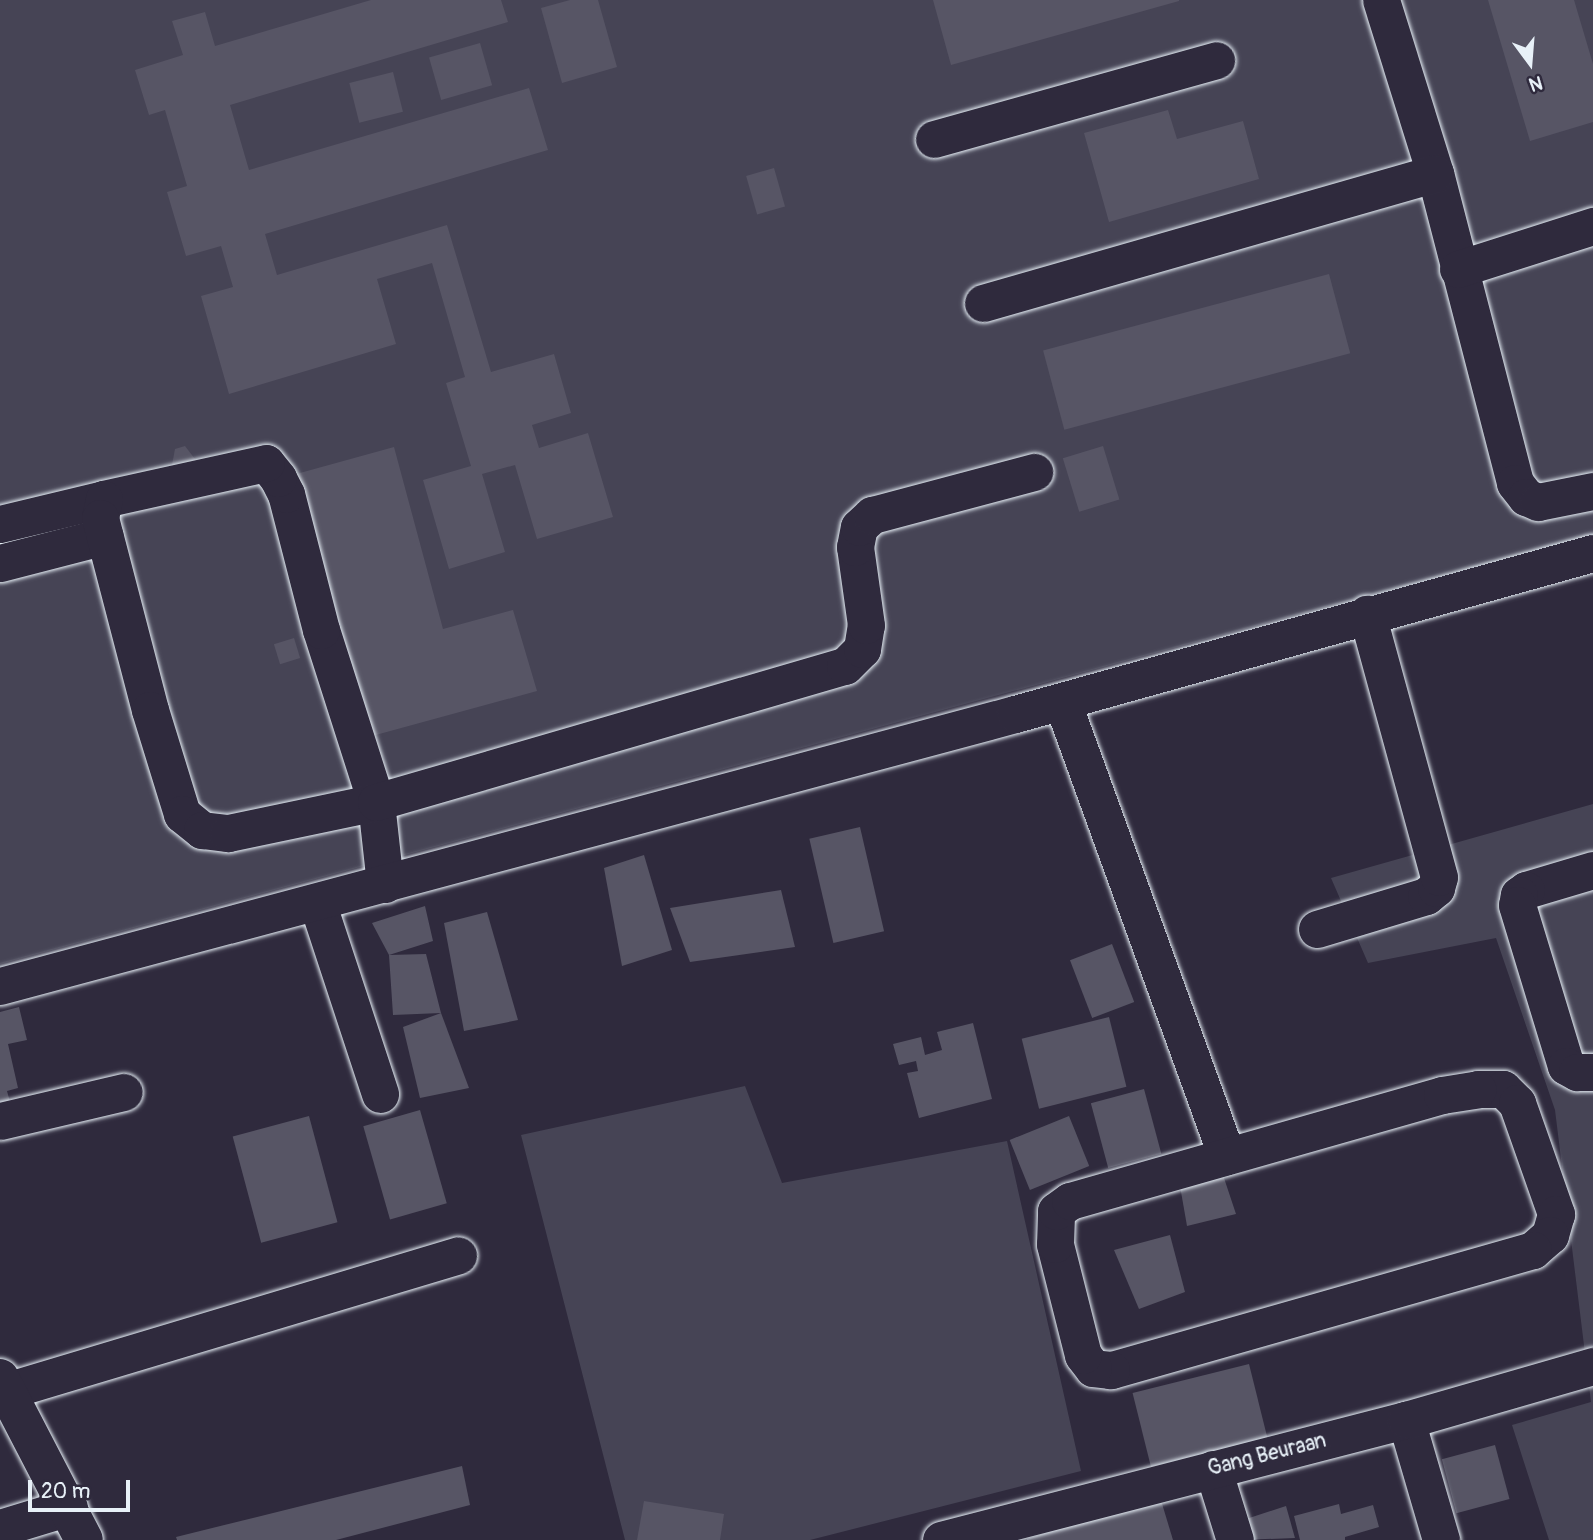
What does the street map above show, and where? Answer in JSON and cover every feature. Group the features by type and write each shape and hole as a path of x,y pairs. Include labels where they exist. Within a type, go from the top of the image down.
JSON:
{"main road":[{"path":"3,1384 76,1523"}],"street":[{"path":"1381,0 1435,173 1515,484 1526,497 1538,502 1593,491"},
{"path":"934,139 1216,60"},
{"path":"983,303 1435,173"},
{"path":"1458,269 1593,226"},
{"path":"0,524 266,463 286,494 321,630 376,802 385,884"},
{"path":"104,499 100,518 150,710 183,814 202,830 228,833 376,802 845,666 862,649 866,625 855,547 859,527 872,515 1034,472"},
{"path":"0,563 105,536"},
{"path":"0,986 1062,701 1593,553"},
{"path":"1317,929 1426,896 1436,888 1439,877 1367,614"},
{"path":"1062,701 1227,1156"},
{"path":"1593,870 1526,890 1519,895 1517,905 1566,1066 1577,1072 1593,1072"},
{"path":"317,902 380,1094"},
{"path":"1478,1089 1503,1089 1517,1103 1556,1213 1550,1235 1533,1250 1111,1370 1093,1368 1083,1355 1055,1244 1056,1211 1070,1201 1227,1156 1442,1095 1478,1089"},
{"path":"0,1121 124,1093"},
{"path":"3,1384 458,1255"},
{"name":"Gang Beuraan","path":"950,1539 1406,1420 1593,1366"},
{"path":"1406,1420 1441,1540"},
{"path":"1213,1469 1235,1540"},
{"path":"0,1528 76,1523"}],"shaded area":[{"path":"0,0 1593,0 1593,535 0,964"},
{"path":"1593,804 1593,1540 1549,1540 1512,1425 1591,1402 1555,1110 1496,938 1368,963 1331,878"},
{"path":"745,1086 782,1183 1007,1141 1081,1471 810,1540 625,1540 521,1135"}],"building":[{"path":"371,0 501,0 508,22 230,105 249,170 529,88 548,150 265,234 277,275 447,225 491,372 554,354 571,413 532,425 539,448 588,433 613,517 537,539 515,465 482,474 505,552 449,569 423,480 471,466 446,383 465,377 432,263 377,279 396,344 229,394 201,296 233,287 221,246 186,256 167,192 187,186 165,110 149,115 135,70 183,55 172,21 205,12 215,46"},
{"path":"570,0 598,0 617,67 562,83 541,8"},
{"path":"933,0 1179,0 1179,1 951,65"},
{"path":"1488,0 1574,0 1593,64 1593,122 1530,141"},
{"path":"480,43 492,85 441,100 429,58"},
{"path":"393,72 403,112 359,123 349,83"},
{"path":"1168,110 1177,139 1243,121 1259,179 1109,222 1084,133"},
{"path":"774,168 785,206 757,214 746,176"},
{"path":"1329,274 1350,353 1064,430 1043,351"},
{"path":"185,446 198,463 171,470 175,449"},
{"path":"1103,446 1119,500 1079,512 1063,458"},
{"path":"394,447 443,629 513,610 537,691 361,739 289,476"},
{"path":"294,638 300,658 280,664 274,644"},
{"path":"860,827 884,931 833,943 809,839"},
{"path":"644,855 672,950 622,966 604,868"},
{"path":"781,890 795,947 690,962 670,908"},
{"path":"425,906 433,941 389,955 372,923"},
{"path":"487,912 518,1020 464,1031 444,923"},
{"path":"1112,944 1134,1002 1092,1018 1070,960"},
{"path":"426,954 441,1013 393,1015 389,955"},
{"path":"19,1007 27,1040 8,1044 18,1088 7,1091 12,1109 0,1112 0,1012"},
{"path":"441,1013 469,1088 420,1098 403,1027"},
{"path":"1109,1017 1126,1087 1039,1109 1022,1039"},
{"path":"973,1023 992,1099 919,1118 907,1073 918,1071 916,1061 899,1065 893,1044 921,1037 925,1055 942,1050 937,1032"},
{"path":"1144,1089 1161,1154 1108,1168 1091,1103"},
{"path":"420,1110 447,1203 390,1220 363,1126"},
{"path":"309,1116 337,1222 261,1243 233,1136"},
{"path":"1069,1116 1089,1166 1030,1190 1010,1140"},
{"path":"1222,1172 1236,1214 1187,1226 1180,1186"},
{"path":"1170,1235 1185,1292 1139,1309 1114,1250"},
{"path":"1249,1364 1267,1438 1151,1467 1133,1393"},
{"path":"1495,1445 1509,1499 1456,1513 1442,1459"},
{"path":"462,1466 470,1505 336,1540 177,1540 176,1537"},
{"path":"1160,1497 1173,1540 1027,1540 1027,1539"},
{"path":"644,1501 724,1514 720,1540 637,1540"},
{"path":"1339,1504 1341,1514 1373,1505 1379,1527 1345,1537 1345,1540 1300,1540 1294,1516"},
{"path":"1286,1506 1295,1538 1239,1540 1234,1523"}]}
